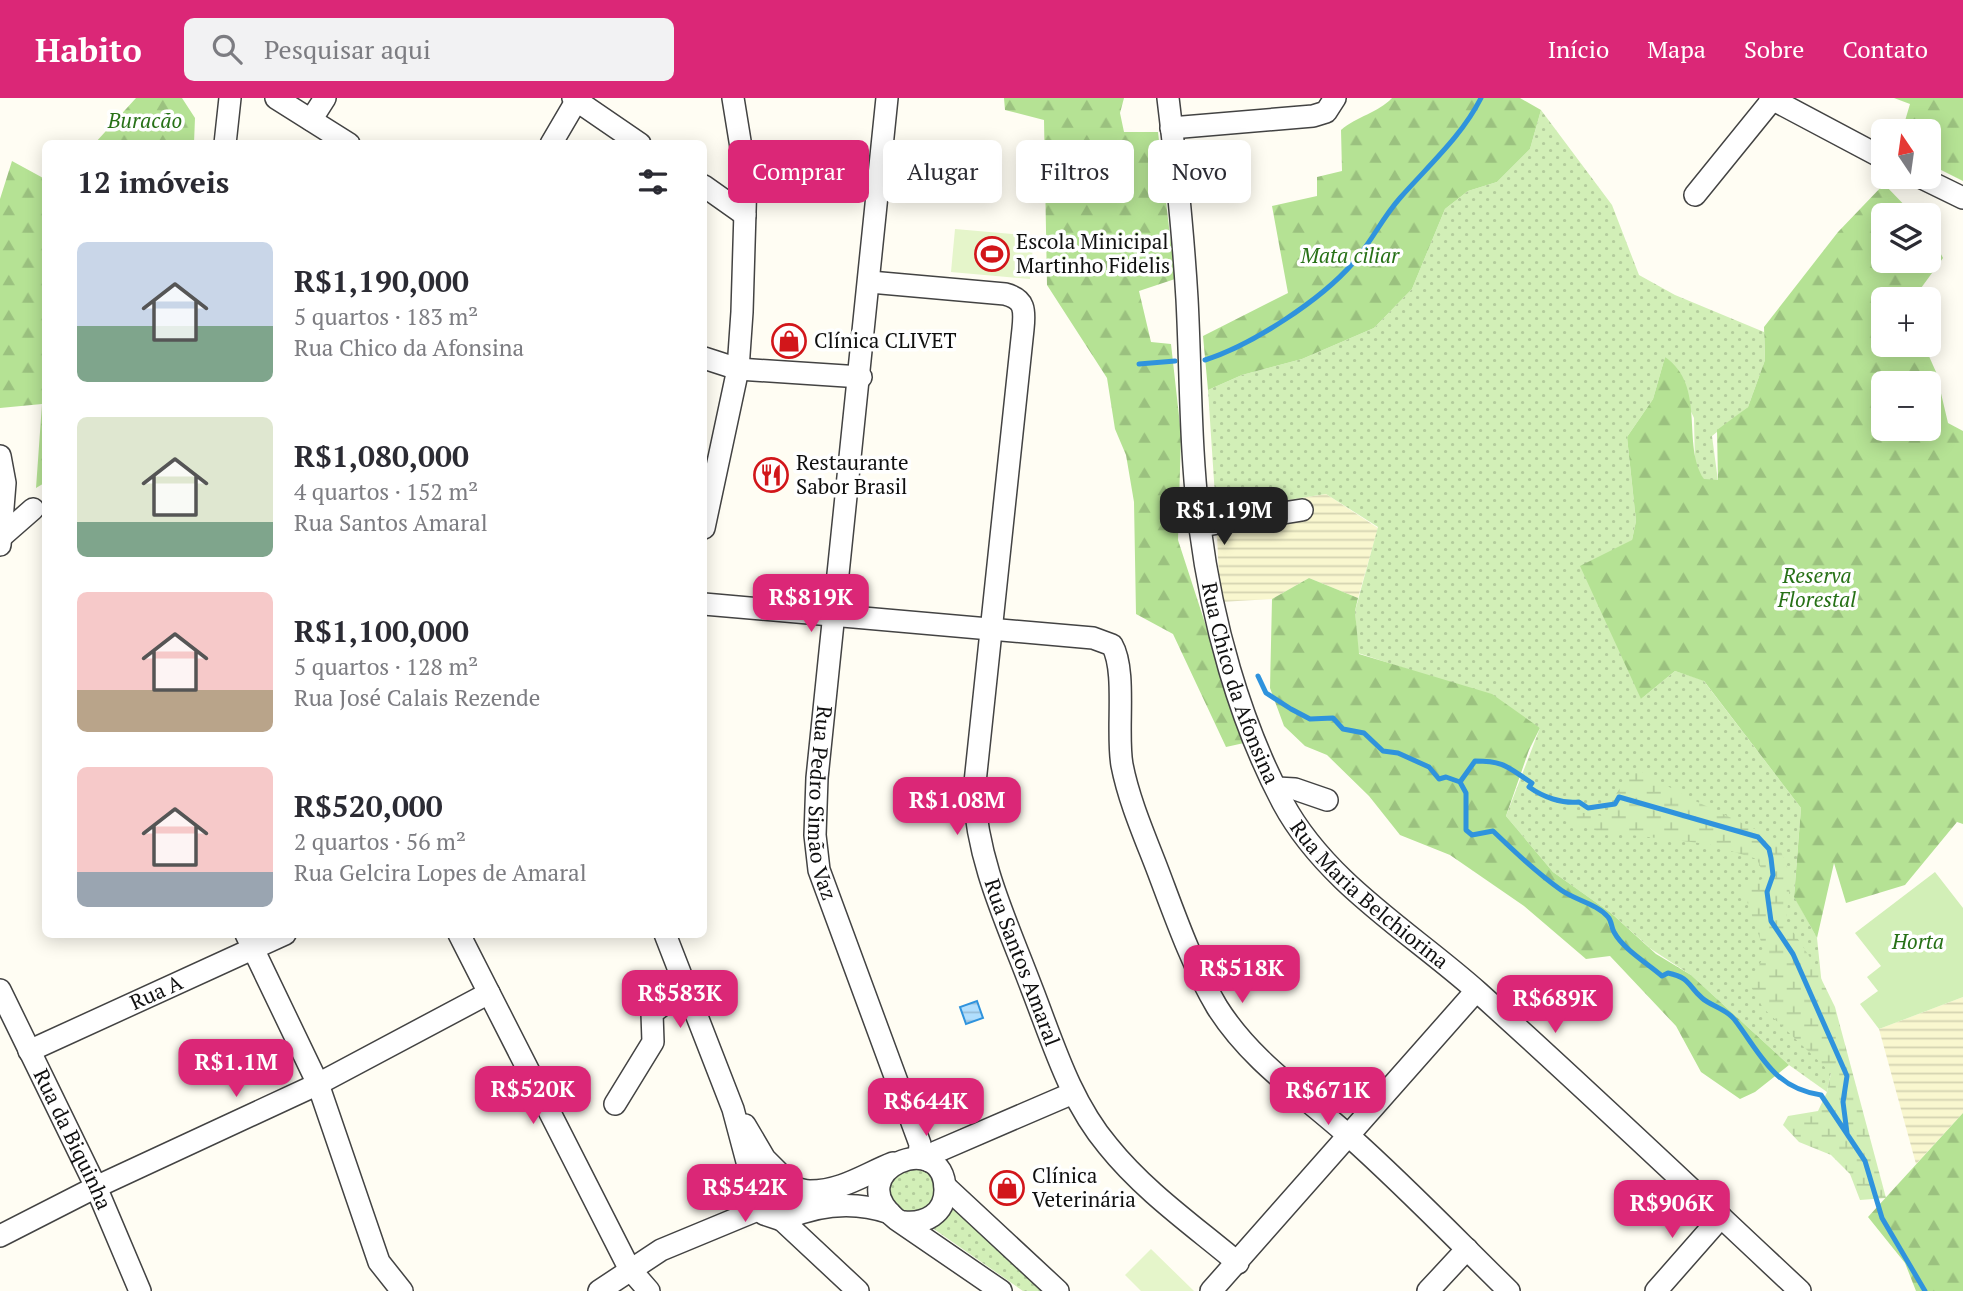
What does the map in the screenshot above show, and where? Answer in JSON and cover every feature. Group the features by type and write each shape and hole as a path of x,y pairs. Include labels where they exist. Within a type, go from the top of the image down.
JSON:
{"street":[{"path":"225,140 230,98"},
{"path":"275,98 343,140"},
{"path":"311,120 326,98"},
{"path":"707,514 738,369 745,215 744,151 733,98"},
{"name":"Rua Pedro Simão Vaz","path":"887,98 861,377 817,778 815,835 819,870 924,1160"},
{"name":"Rua Chico da Afonsina","path":"1168,98 1186,287 1200,526 1211,597 1253,734 1280,796"},
{"path":"1171,128 1313,116 1326,112 1335,98"},
{"path":"553,140 576,99 634,140"},
{"path":"1695,195 1771,99 1871,152"},
{"path":"1941,187 1963,198"},
{"path":"707,188 745,215"},
{"name":"Rua Santos Amaral","path":"870,282 1005,294 1020,300 1025,313 974,792 976,826 999,904 1073,1093 1107,1146 1133,1173 1238,1263"},
{"path":"707,359 738,369 861,377"},
{"path":"0,456 5,483 0,545"},
{"path":"1,537 33,509"},
{"path":"1200,526 1302,510"},
{"path":"707,604 835,613 1093,638 1112,645 1118,660 1118,721 1122,765 1153,858 1198,969 1217,1007 1242,1042 1273,1074 1349,1136 1509,1291"},
{"path":"1280,796 1295,789 1327,800"},
{"name":"Rua Maria Belchiorina","path":"1280,796 1312,844 1345,881 1476,991 1800,1291"},
{"name":"Rua A","path":"29,1051 250,942 268,938"},
{"path":"461,938 629,1268 649,1291"},
{"path":"667,938 731,1105 759,1206 769,1218 785,1219 808,1209 855,1205 897,1217 925,1221 934,1215 945,1197 945,1186 943,1176 924,1160"},
{"path":"250,942 318,1084 379,1262 402,1291"},
{"path":"615,1104 653,1042 652,1013 686,988"},
{"name":"Rua da Biquinha","path":"0,990 96,1187 140,1291"},
{"path":"1211,1291 1476,991"},
{"path":"0,1236 96,1187 318,1084 489,993"},
{"path":"759,1206 761,1190 771,1182 811,1191 852,1184 898,1161 924,1160 936,1152 1073,1093"},
{"path":"731,1105 765,1159 792,1187 798,1202 785,1219"},
{"path":"898,1161 883,1175 880,1185 880,1195 897,1217 1001,1291"},
{"path":"945,1186 1058,1291"},
{"path":"599,1291 629,1268 661,1250 759,1206"},
{"path":"1656,1291 1721,1217"},
{"path":"785,1219 858,1291"},
{"path":"1428,1291 1467,1249"}],"shaded area":[{"path":"1326,494 1378,528 1358,598 1309,578 1272,599 1220,602 1216,511"},
{"path":"1963,997 1963,1113 1916,1164 1879,1029"}],"green space":[{"name":"Buracão","path":"136,98 182,98 195,118 194,140 98,140"},
{"path":"1004,98 1124,98 1120,113 1124,132 1158,132 1159,140 1148,140 1148,203 1166,203 1175,279 1139,291 1151,342 1171,344 1181,434 1178,540 1244,743 1226,747 1173,634 1136,614 1134,502 1126,455 1115,429 1107,378 1047,285 1046,203 1134,203 1134,140 1044,140 1044,120 1005,110"},
{"name":"Mata ciliar","path":"1392,98 1520,98 1541,110 1530,149 1497,182 1468,191 1445,209 1412,289 1374,328 1302,359 1242,375 1208,390 1203,336 1288,293 1272,206 1317,196 1317,177 1342,171 1341,130"},
{"path":"1894,98 1963,98 1963,181 1941,170 1941,119 1906,119 1910,104"},
{"path":"1541,110 1612,205 1639,275 1675,295 1764,332 1765,360 1748,407 1712,436 1718,481 1704,480 1695,466 1694,418 1665,357 1653,399 1627,437 1636,521 1632,540 1641,699 1675,671 1703,680 1801,808 1794,896 1817,938 1831,1073 1827,1092 1789,1065 1691,975 1651,949 1611,913 1553,872 1506,816 1540,728 1413,671 1358,653 1355,611 1378,527 1326,494 1216,511 1208,390 1242,375 1302,359 1374,328 1412,289 1445,209 1468,191 1497,182 1530,149"},
{"path":"12,161 42,177 42,404 0,408 0,199"},
{"name":"Reserva Florestal","path":"1879,189 1889,189 1902,203 1871,203 1871,273 1932,273 1922,287 1871,287 1871,357 1929,357 1936,371 1871,371 1871,441 1941,441 1941,393 1948,423 1963,431 1963,824 1957,822 1905,885 1846,903 1834,863 1817,938 1794,897 1801,808 1704,681 1675,671 1641,699 1580,566 1632,540 1636,521 1627,437 1653,399 1665,357 1678,369 1686,384 1697,465 1704,479 1718,480 1717,430 1748,407 1765,360 1764,327 1838,232"},
{"name":"Escola Minicipal Martinho Fidelis","path":"955,229 1034,236 1030,279 951,272"},
{"path":"42,404 42,484 36,488"},
{"path":"1309,578 1358,598 1355,611 1359,654 1492,694 1540,728 1529,750 1506,816 1553,872 1611,913 1656,954 1691,975 1789,1065 1755,1092 1740,1099 1701,1072 1676,1026 1610,956 1586,959 1524,906 1450,855 1400,835 1369,796 1327,755 1305,746 1284,726 1270,688 1272,599"},
{"path":"1635,768 1689,798 1776,839 1791,877 1786,921 1813,962 1835,1007 1886,1198 1860,1200 1850,1174 1831,1155 1799,1142 1783,1125 1788,1116 1818,1111 1827,1092 1831,1073 1763,1008 1750,985 1765,953 1742,887 1765,878 1757,859 1708,844 1597,831 1565,821 1560,809 1602,816 1615,804 1616,794"},
{"name":"Horta","path":"1935,872 1963,908 1963,997 1879,1029 1860,1004 1878,991 1867,977 1881,966 1855,933"},
{"path":"1963,1113 1963,1291 1916,1291 1905,1263 1868,1217"},
{"path":"923,1167 939,1184 928,1212 904,1214 889,1195 892,1181 899,1174"},
{"path":"769,1189 791,1193 781,1216 763,1198"},
{"path":"951,1206 1045,1291 1023,1291 931,1227"},
{"path":"1151,1249 1194,1291 1141,1291 1125,1275"}],"water":[{"path":"977,1001 983,1018 966,1024 960,1007"}],"waterway":[{"path":"1205,360 1243,344 1285,320 1339,277 1359,255 1394,206 1454,138 1481,98"},
{"path":"1139,364 1175,361"},
{"path":"1258,676 1266,693 1291,709 1310,719 1333,718 1343,729 1364,733 1383,751 1398,753 1429,767 1439,779 1446,777 1460,782 1475,761 1494,762 1512,769 1532,783 1529,787 1553,799 1579,802 1588,808 1615,804 1619,797 1758,837 1769,849 1771,858 1773,875 1767,892 1771,921 1793,954 1847,1076 1843,1102 1847,1133"},
{"path":"1460,782 1466,793 1466,830 1472,835 1493,831 1561,890 1603,913 1618,938 1636,956 1662,976 1668,973 1685,980 1702,998 1731,1016 1779,1077 1791,1085 1821,1095 1865,1161 1882,1218 1925,1291"}],"place":[{"name":"Escola Minicipal Martinho Fidelis","path":"992,254"},
{"name":"Clínica CLIVET","path":"789,341"},
{"name":"Restaurante Sabor Brasil","path":"771,475"},
{"name":"Clínica Veterinária","path":"1007,1188"}]}
